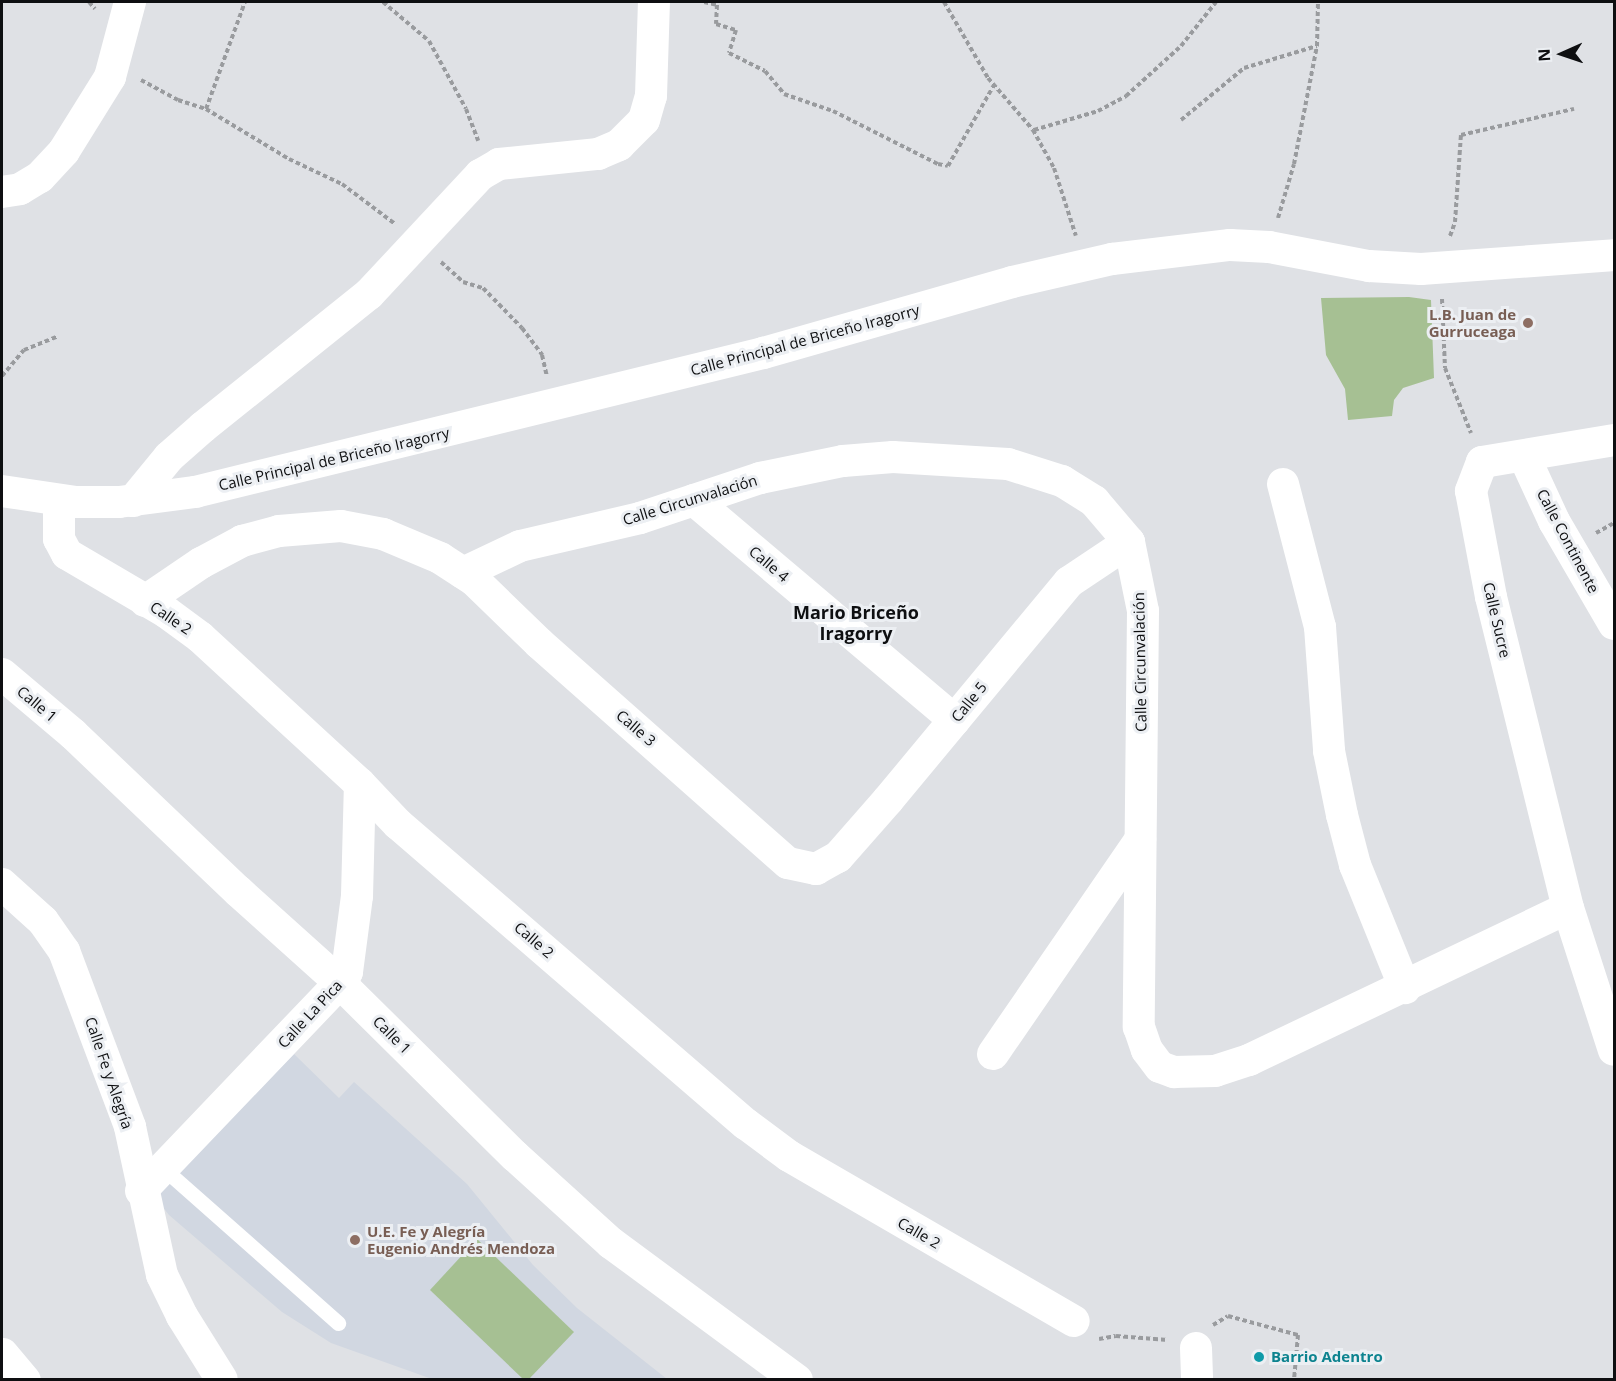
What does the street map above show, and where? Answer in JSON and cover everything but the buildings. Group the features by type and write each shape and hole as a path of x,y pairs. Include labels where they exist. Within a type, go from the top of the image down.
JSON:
{"main road":[{"path":"2,1354 24,1380"}],"street":[{"path":"2,192 20,189 40,177 64,151 114,66 130,2"},
{"path":"133,501 169,457 369,294 420,242 480,175 515,161 598,154 619,146 644,120 651,96 654,2"},
{"name":"Calle Principal de Briceño Iragorry","path":"2,491 58,500 133,501 195,492 554,406 1085,265 1194,249 1269,247 1369,266 1440,267 1614,255"},
{"path":"1482,462 1614,440"},
{"name":"Calle Continente","path":"1524,456 1554,521 1614,624"},
{"name":"Calle Circunvalación","path":"463,573 520,546 640,518 760,478 843,460 968,459 1008,464 1062,481 1094,501 1129,542 1143,611 1139,1027 1147,1050 1160,1066 1192,1074 1215,1071 1249,1060 1405,988 1568,908"},
{"name":"Calle Sucre","path":"1482,462 1471,490 1475,518 1568,908 1614,1050"},
{"path":"1283,484 1320,627 1329,751 1354,866 1405,988"},
{"name":"Calle 2","path":"58,500 59,539 67,554 200,637 360,784 398,824 754,1131 799,1162 1074,1321"},
{"name":"Calle 4","path":"694,500 954,720"},
{"path":"145,601 201,563 243,542 310,525 383,534 440,558 463,573"},
{"name":"Calle 5","path":"816,869 838,857 1069,582 1129,542"},
{"name":"Calle 3","path":"463,573 788,863 816,869"},
{"name":"Calle 1","path":"2,674 73,734 238,891 340,983 514,1156 611,1243 797,1380"},
{"name":"Calle La Pica","path":"141,1191 340,983 351,955 357,896 360,784"},
{"path":"993,1054 1140,840"},
{"name":"Calle Fe y Alegría","path":"2,884 43,921 64,951 130,1127 141,1191 162,1275 182,1316 222,1380"},
{"path":"1196,1348 1197,1380"}],"lane":[{"path":"163,1168 339,1323"}],"path":[{"path":"206,109 245,2"},
{"path":"383,2 429,40 466,109 489,170"},
{"path":"704,2 717,5 716,24 736,30 729,53 765,71 783,94 833,111 938,164 948,166 994,85"},
{"path":"944,2 994,85 1033,130 1054,168 1085,265"},
{"path":"1033,130 1098,111 1126,96 1181,46 1216,2"},
{"path":"1269,247 1294,164 1317,46 1318,2"},
{"path":"1181,120 1244,68 1317,46"},
{"path":"114,66 178,100 206,109 289,159 342,184 420,242 463,282 483,288 522,328 542,355 554,406"},
{"path":"1482,462 1445,368 1440,267 1455,222 1461,135 1574,110"},
{"path":"2,376 24,350 58,336"},
{"path":"1074,1321 1092,1341 1116,1336 1152,1336 1196,1348 1206,1329 1228,1316 1298,1335 1294,1380"}],"shaded area":[{"name":"U.E. Fe y Alegría Eugenio Andrés Mendoza","path":"294,1054 339,1098 354,1082 467,1184 533,1265 577,1308 667,1379 432,1379 331,1343 282,1312 169,1215 154,1196"}],"green space":[{"path":"1409,297 1431,300 1434,378 1403,388 1394,400 1392,416 1348,420 1345,389 1326,355 1321,298"},
{"path":"477,1239 574,1332 529,1379 523,1379 430,1290"}],"place":[{"name":"L.B. Juan de Gurruceaga","path":"1528,323"},
{"name":"U.E. Fe y Alegría Eugenio Andrés Mendoza","path":"355,1240"},
{"name":"Barrio Adentro","path":"1259,1357"}],"district":[{"name":"Mario Briceño Iragorry","path":"856,623"}]}
